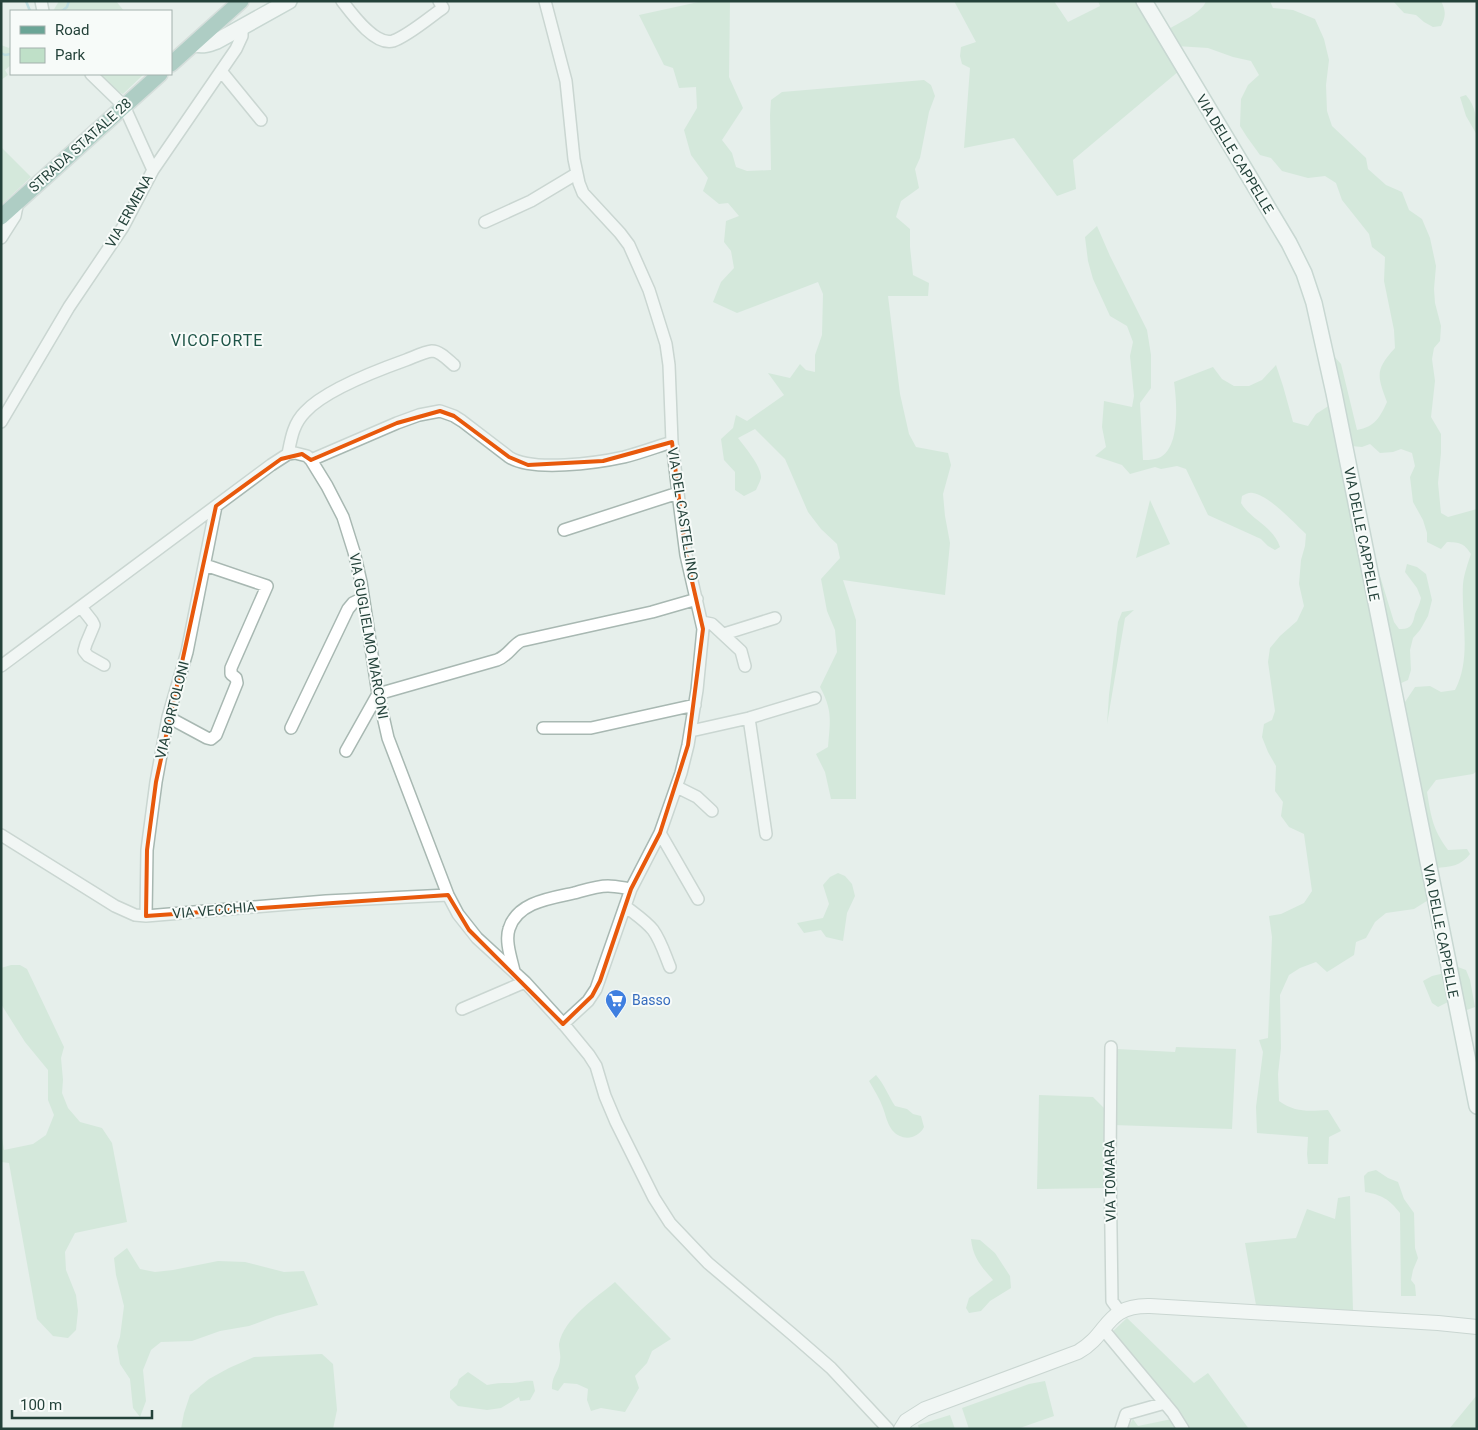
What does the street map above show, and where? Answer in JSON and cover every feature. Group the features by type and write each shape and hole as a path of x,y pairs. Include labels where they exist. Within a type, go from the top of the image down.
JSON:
{"main road":[{"path":"172,63 241,1"},
{"path":"194,44 210,44 289,1"},
{"name":"VIA DELLE CAPPELLE","path":"1144,1 1289,243 1304,273 1314,303 1334,393 1477,1106"},
{"name":"STRADA STATALE 28","path":"1,217 159,75"}],"street":[{"path":"342,1 373,35 387,41 392,41 405,35 443,8 439,1"},
{"name":"VIA DEL CASTELLINO","path":"545,1 566,81 576,174 583,193 629,244 649,290 662,327 669,356 672,442 686,555 702,622 703,637 691,731 677,788 660,833 631,890 596,989 588,1001 565,1025"},
{"name":"VIA ERMENA","path":"1,422 69,307 123,228 153,170 240,42 242,28"},
{"path":"221,71 262,120"},
{"path":"92,75 124,106 153,170"},
{"path":"485,222 531,201 576,174"},
{"path":"1,238 15,216 18,200"},
{"path":"288,454 293,430 301,417 313,404 341,388 396,364 432,351 438,352 454,366"},
{"path":"1,666 288,454 302,454 311,460 397,423 440,411 454,416 509,457 528,464 564,465 603,461 672,442"},
{"name":"VIA GUGLIELMO MARCONI","path":"311,460 343,517 355,558 384,722 394,757 448,896 469,930 525,982 590,1054 613,1116 654,1198 670,1223 708,1263 831,1368 885,1428"},
{"path":"564,530 678,493"},
{"name":"VIA BORTOLONI","path":"146,916 147,850 156,782 168,717 187,652 216,506"},
{"path":"168,717 207,738 212,738 216,735 237,683 236,678 230,671 231,668 267,586 205,565"},
{"path":"292,728 348,609 353,603 363,598"},
{"path":"346,751 378,694 498,660 506,656 521,641 652,612 697,599"},
{"path":"81,607 93,623 84,651 88,656 104,665"},
{"path":"724,634 775,618"},
{"path":"702,622 712,624 741,651 745,666"},
{"path":"691,731 749,718 815,698"},
{"path":"543,728 590,728 695,705"},
{"path":"749,718 766,834"},
{"path":"677,788 697,797 712,811"},
{"path":"660,833 698,899"},
{"name":"VIA VECCHIA","path":"1,835 114,906 135,915 146,916 326,901 448,896"},
{"path":"514,971 509,943 509,929 513,921 523,910 545,900 599,887 609,886 631,890"},
{"path":"625,906 653,930 670,967"},
{"path":"462,1009 525,982"},
{"name":"VIA TOMARA","path":"1111,1047 1112,1301 1120,1312"},
{"path":"901,1429 906,1421 925,1409 1078,1352 1088,1345 1120,1312 1134,1306 1429,1322 1477,1327"},
{"path":"1102,1329 1165,1403 1183,1429"},
{"path":"1121,1429 1126,1414 1165,1403"}],"highlighted area":[{"path":"440,411 454,416 509,457 528,465 603,461 672,442 686,555 703,629 688,745 660,833 631,889 600,981 592,996 563,1024 469,930 448,895 146,916 147,850 156,782 216,506 281,459 302,454 311,460 397,423"}],"green space":[{"path":"59,1 116,1 123,10 54,10"},
{"path":"703,1 730,1 729,77 743,108 722,140 732,153 736,167 747,171 771,170 771,100 782,92 924,80 931,85 935,96 929,112 920,158 915,169 919,188 901,201 896,217 910,229 913,275 929,283 928,296 888,296 900,394 909,434 916,447 948,453 951,465 943,494 950,543 945,595 843,580 856,620 856,799 831,799 825,772 816,754 828,747 829,710 820,687 837,652 835,630 827,611 821,579 840,558 837,544 821,529 808,512 785,459 755,429 738,438 761,473 756,490 744,496 735,490 735,472 724,460 721,439 733,428 736,415 747,421 784,395 768,373 790,378 800,364 806,370 815,372 815,355 822,335 823,294 818,282 737,313 713,302 721,282 734,268 731,251 724,242 726,221 739,216 728,203 719,204 703,191 708,178 691,155 684,130 697,108 696,87 679,88 673,68 664,65 639,15"},
{"path":"954,1 1054,1 1068,22 1100,6 1098,1 1138,1 1179,71 1073,160 1076,189 1057,196 1014,138 964,148 970,68 962,64 960,56 961,47 976,42"},
{"path":"1206,1 1270,1 1273,8 1293,10 1315,19 1324,39 1329,60 1326,85 1327,111 1332,126 1366,158 1368,169 1386,185 1402,192 1409,210 1422,219 1430,238 1436,266 1435,303 1441,326 1440,341 1434,348 1432,359 1435,381 1431,417 1441,434 1438,483 1441,513 1448,517 1477,509 1477,771 1473,774 1436,780 1427,792 1433,823 1443,843 1448,850 1467,849 1470,854 1463,861 1455,865 1436,868 1403,705 1415,687 1430,686 1441,692 1455,690 1463,665 1465,638 1463,584 1471,554 1466,547 1458,543 1447,542 1441,549 1427,542 1427,533 1423,520 1413,502 1410,477 1415,466 1412,453 1401,449 1380,453 1370,444 1362,447 1351,446 1332,354 1341,364 1357,430 1363,429 1376,421 1387,402 1381,385 1380,373 1384,362 1395,348 1394,330 1384,281 1385,257 1372,247 1369,234 1342,200 1336,183 1325,176 1308,178 1282,171 1271,158 1260,155 1247,137 1240,126 1241,99 1248,85 1259,75 1251,61 1208,48 1176,46 1167,30 1195,13"},
{"path":"1393,1 1441,1 1445,14 1441,26 1433,27 1416,15 1404,13"},
{"path":"1,45 10,47 10,66 5,70 8,75 1,80"},
{"path":"100,75 143,75 123,94 114,89"},
{"path":"1466,95 1472,104 1475,114 1477,135 1466,116 1460,97"},
{"path":"1,147 31,177 1,205"},
{"path":"1097,226 1147,330 1151,355 1151,388 1140,403 1143,460 1155,459 1163,455 1169,448 1173,438 1176,414 1174,382 1213,367 1222,379 1234,386 1249,386 1262,380 1276,365 1293,422 1308,426 1316,414 1330,405 1430,899 1414,909 1386,913 1375,922 1366,938 1356,942 1354,955 1327,972 1316,962 1300,968 1289,975 1280,995 1279,1101 1291,1108 1309,1111 1328,1110 1341,1131 1329,1137 1328,1164 1308,1164 1308,1137 1257,1133 1256,1107 1263,1052 1259,1040 1268,1038 1272,937 1269,916 1281,914 1304,903 1312,891 1304,834 1289,827 1281,816 1283,802 1275,791 1276,766 1262,737 1264,724 1272,720 1275,711 1268,662 1270,648 1297,621 1304,606 1299,584 1306,534 1267,499 1252,493 1242,496 1241,503 1245,509 1267,528 1277,540 1280,547 1275,550 1261,539 1208,515 1186,469 1177,466 1161,469 1155,467 1130,474 1122,465 1095,456 1106,447 1102,427 1104,401 1132,407 1134,396 1130,356 1133,342 1127,326 1110,316 1093,279 1088,261 1085,237"},
{"path":"1150,500 1170,544 1136,558"},
{"path":"1407,564 1417,567 1426,574 1432,600 1428,616 1413,638 1410,650 1411,670 1408,680 1399,684 1376,572 1380,576 1394,622 1399,629 1406,628 1412,623 1421,598 1417,588 1405,572"},
{"path":"1134,610 1125,618 1107,724 1118,622 1122,612"},
{"path":"838,873 845,876 852,884 855,896 847,913 843,941 826,937 821,930 804,933 797,923 823,918 829,904 823,885 830,877"},
{"path":"20,965 27,969 64,1047 61,1058 62,1093 68,1108 80,1122 102,1128 112,1143 127,1222 75,1233 65,1252 66,1270 76,1295 78,1311 76,1330 68,1338 53,1336 37,1319 9,1163 1,1162 1,1132 4,1150 33,1144 46,1135 54,1115 48,1100 48,1070 25,1042 1,1004 1,968"},
{"path":"1455,966 1466,970 1470,980 1475,1007 1464,1011"},
{"path":"1445,973 1450,1001 1438,1007 1432,1003 1423,981 1432,976"},
{"path":"1176,1047 1236,1049 1232,1129 1113,1125 1117,1049 1175,1052"},
{"path":"876,1075 895,1106 907,1109 913,1114 921,1116 924,1127 918,1134 910,1138 900,1136 892,1130 869,1081"},
{"path":"1039,1095 1093,1097 1104,1108 1104,1188 1037,1189"},
{"path":"1376,1170 1398,1182 1404,1199 1414,1213 1415,1248 1418,1258 1411,1280 1415,1285 1416,1296 1401,1296 1400,1213 1385,1198 1365,1192 1364,1176 1368,1172"},
{"path":"1350,1196 1353,1311 1256,1305 1245,1243 1296,1238 1307,1209 1335,1219 1338,1198"},
{"path":"971,1239 980,1240 995,1253 1010,1276 1011,1288 990,1301 981,1311 969,1313 966,1308 969,1298 993,1280 976,1257"},
{"path":"127,1248 140,1269 155,1272 218,1261 245,1262 284,1272 304,1271 318,1305 276,1316 249,1326 220,1331 192,1341 161,1342 151,1350 143,1370 146,1401 140,1417 133,1408 130,1379 120,1364 117,1346 124,1306 116,1275 114,1258"},
{"path":"615,1282 671,1339 652,1351 647,1363 635,1376 639,1388 625,1412 601,1408 591,1411 587,1400 588,1389 577,1384 564,1383 558,1391 552,1389 559,1364 559,1344 567,1326 574,1317"},
{"path":"1127,1318 1194,1383 1208,1373 1249,1429 1189,1429 1171,1402 1112,1332"},
{"path":"322,1354 333,1364 337,1410 333,1429 181,1429 190,1395 209,1379 229,1368 254,1357"},
{"path":"468,1372 487,1385 533,1381 535,1391 530,1400 520,1401 519,1397 501,1408 487,1410 458,1406 450,1398 450,1391 457,1385 459,1379"},
{"path":"1045,1381 1054,1416 1017,1429 969,1429 962,1408 1029,1384"},
{"path":"1477,1395 1477,1429 1449,1429"},
{"path":"950,1415 955,1429 919,1429 918,1425"},
{"path":"1133,1419 1138,1426 1172,1419 1178,1429 1127,1429"}],"waterway":[{"path":"26,1 30,10"},
{"path":"63,10 67,7 69,1"},
{"path":"1,53 10,54"}],"place":[{"name":"Basso","path":"616,1019"}],"district":[{"name":"VICOFORTE","path":"217,340"}]}
